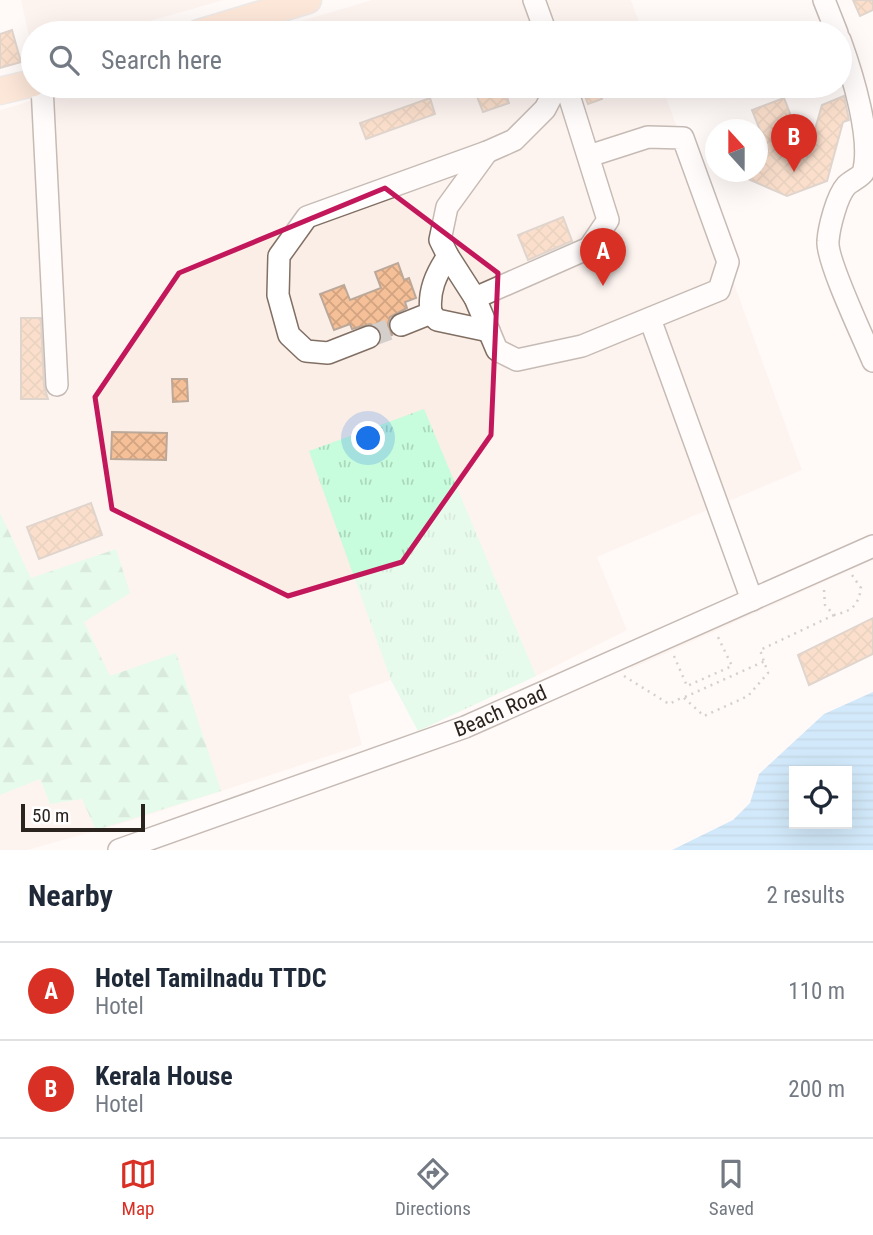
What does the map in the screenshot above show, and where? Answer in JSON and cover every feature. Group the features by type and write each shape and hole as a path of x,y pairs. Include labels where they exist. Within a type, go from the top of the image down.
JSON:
{"main road":[{"path":"239,21 308,0"},
{"path":"0,91 21,86"}],"street":[{"path":"534,0 542,21"},
{"path":"824,0 832,21"},
{"path":"852,72 870,119 869,161 862,174 845,187 832,219 827,244 873,361"},
{"path":"43,98 57,385"},
{"path":"369,337 328,353 306,351 289,335 278,295 279,256 307,218 514,140 545,109 551,98"},
{"path":"475,298 589,248 608,220 570,98"},
{"path":"487,152 447,206 440,240 475,298 497,350 517,360 582,346 719,290 728,262 683,138 648,137 589,156"},
{"path":"845,187 873,181"},
{"path":"448,256 434,277 431,313 437,320 489,331"},
{"path":"401,325 431,313"},
{"path":"650,319 752,600"},
{"name":"Beach Road","path":"119,850 465,727 873,547"}],"path":[{"path":"683,698 704,716 748,696 768,673 760,650 834,615 850,611 859,601 861,588 852,575"},
{"path":"824,588 825,605 834,615"},
{"path":"673,654 687,686 732,666 717,635"},
{"path":"624,676 669,704 765,661"}],"highlighted area":[{"path":"385,188 498,273 491,435 402,562 288,596 112,509 95,397 179,273"}],"shaded area":[{"path":"21,0 224,0 150,21 26,21"},
{"path":"372,0 631,0 639,21 301,21"},
{"path":"42,98 666,98 802,470 597,557 627,630 536,676 418,731 391,680 349,695 362,745 130,821 28,850 0,850 0,110"},
{"path":"873,552 873,560 631,669 628,659"}],"green space":[{"path":"424,409 536,676 418,731 391,680 309,451"},
{"path":"0,513 31,578 116,549 130,593 84,622 110,676 176,653 221,791 96,830 82,799 50,804 40,779 0,795"}],"water":[{"path":"873,692 873,850 672,850 733,820 750,803 759,774 824,714"}],"building":[{"path":"853,0 873,0 873,10 860,16"},
{"path":"12,30 21,62 0,68 0,34"},
{"path":"430,98 435,114 366,139 360,123"},
{"path":"478,98 507,98 509,103 483,112"},
{"path":"586,98 602,98 602,99 588,104"},
{"path":"784,98 807,157 822,105 844,98 849,120 843,122 827,181 787,196 755,182 768,182 768,119 756,119 752,110"},
{"path":"563,217 572,241 528,260 518,235"},
{"path":"398,263 404,280 409,278 416,298 405,302 407,308 390,317 388,324 392,335 382,339 378,327 370,324 352,329 350,324 334,330 320,294 344,285 350,300 381,288 375,272"},
{"path":"21,318 41,318 44,386 48,399 21,399"},
{"path":"172,379 187,379 188,401 173,402"},
{"path":"112,432 167,433 166,460 111,459"},
{"path":"91,503 102,535 39,559 27,527"},
{"path":"873,618 873,654 809,685 798,655"}],"tunnel":[{"path":"369,337 401,325"}],"place":[{"name":"Kerala House","path":"794,172"},
{"name":"Hotel Tamilnadu TTDC","path":"603,286"}]}
